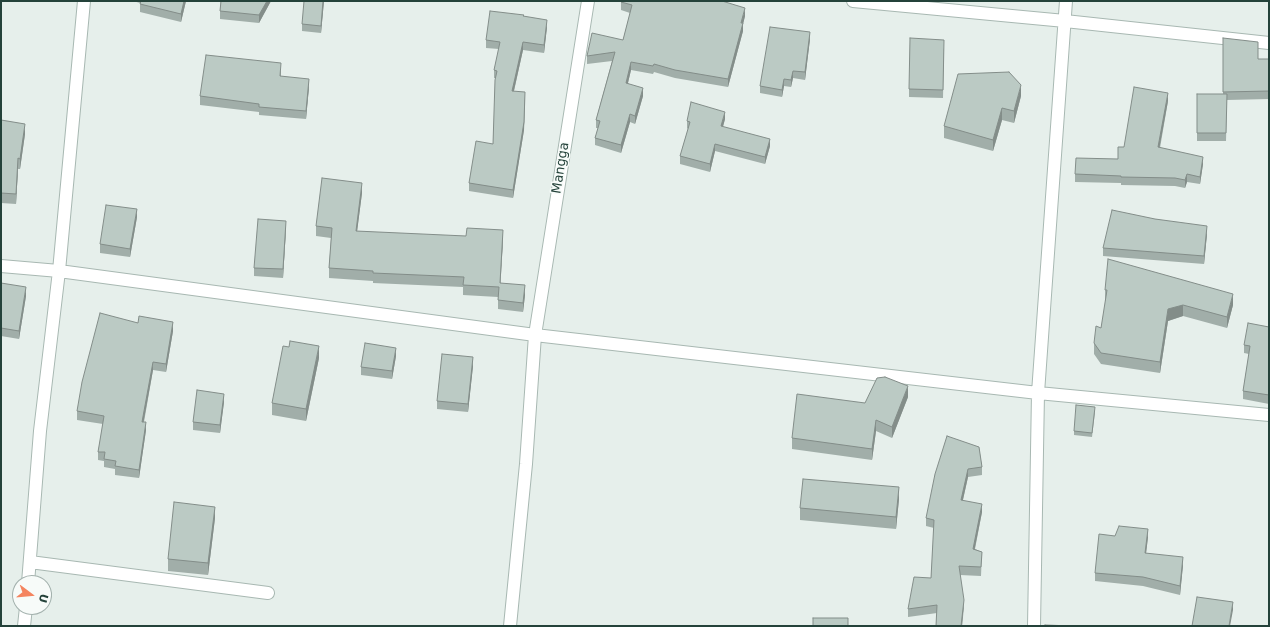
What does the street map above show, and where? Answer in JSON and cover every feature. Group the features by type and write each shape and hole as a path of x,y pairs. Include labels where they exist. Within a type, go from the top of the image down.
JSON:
{"street":[{"path":"29,575 40,432 59,271 84,1"},
{"name":"Mangga","path":"510,626 526,464 535,335 588,1"},
{"path":"853,1 1065,21 1269,43"},
{"path":"1034,626 1038,393 1066,1"},
{"path":"1,266 59,271 535,335 1038,393 1269,415"},
{"path":"30,562 268,593"},
{"path":"24,626 25,615"}],"building":[{"path":"141,1 184,1 181,14 140,4"},
{"path":"221,1 267,1 259,15 220,11"},
{"path":"304,1 323,1 321,26 302,24"},
{"path":"621,1 722,1 745,8 741,23 743,23 728,79 675,70 654,64 653,66 631,62 626,83 643,88 635,116 630,114 621,145 595,138 600,121 596,120 615,52 587,56 592,33 623,40 632,5"},
{"path":"490,11 524,15 523,16 547,20 544,45 523,42 512,91 525,92 524,122 513,190 469,183 476,141 493,144 495,80 497,71 494,70 500,42 486,40"},
{"path":"770,27 810,32 805,72 793,71 791,80 784,79 782,90 760,86"},
{"path":"910,38 944,40 943,90 909,89"},
{"path":"1223,38 1258,42 1258,59 1269,59 1269,91 1223,92"},
{"path":"206,55 281,63 280,76 309,79 306,111 259,107 259,104 200,96"},
{"path":"1009,72 1021,85 1014,111 1002,108 993,140 944,126 958,74"},
{"path":"1134,87 1168,93 1158,147 1203,157 1200,177 1187,174 1185,180 1175,178 1075,174 1076,158 1118,159 1118,147 1124,147"},
{"path":"1197,94 1227,94 1226,133 1197,133"},
{"path":"691,102 725,112 721,126 770,139 765,157 715,144 710,164 680,156 690,122 687,121"},
{"path":"1,120 25,124 20,159 18,158 16,194 1,193"},
{"path":"322,178 362,183 356,231 466,236 467,228 503,230 500,283 525,285 523,303 498,300 499,287 463,285 464,277 373,273 373,271 329,268 332,228 316,226"},
{"path":"106,205 137,209 130,249 100,244"},
{"path":"1112,210 1155,219 1207,226 1204,256 1103,248"},
{"path":"258,219 286,221 283,269 254,268"},
{"path":"1108,259 1233,294 1227,317 1183,305 1168,309 1160,362 1101,353 1094,343 1096,326 1101,328 1107,290 1105,290"},
{"path":"1,283 26,287 19,331 1,328"},
{"path":"100,313 138,323 139,316 173,322 166,364 153,362 142,422 146,422 139,470 115,466 116,461 104,459 105,452 98,452 104,416 77,411 82,382"},
{"path":"1248,323 1269,327 1269,395 1243,391 1250,346 1244,345"},
{"path":"290,341 319,346 306,409 272,403 283,346 289,347"},
{"path":"365,343 396,348 392,371 361,367"},
{"path":"442,354 473,357 468,404 437,401"},
{"path":"885,377 908,386 892,427 876,420 872,449 792,438 797,394 865,403 877,378"},
{"path":"197,390 224,394 220,425 193,422"},
{"path":"1076,405 1095,407 1092,433 1074,431"},
{"path":"947,436 979,447 982,467 968,469 961,500 982,504 973,549 982,552 981,567 959,566 964,600 961,626 936,626 937,605 908,609 914,577 931,578 934,520 926,518 935,474"},
{"path":"803,479 899,487 896,517 800,508"},
{"path":"174,502 215,507 208,563 168,559"},
{"path":"1119,526 1148,529 1145,553 1183,557 1180,586 1143,577 1095,573 1099,534 1115,536"},
{"path":"1197,597 1233,602 1229,626 1192,626"},
{"path":"813,618 848,618 848,626 813,626"},
{"path":"1045,625 1072,626 1045,626"}]}
